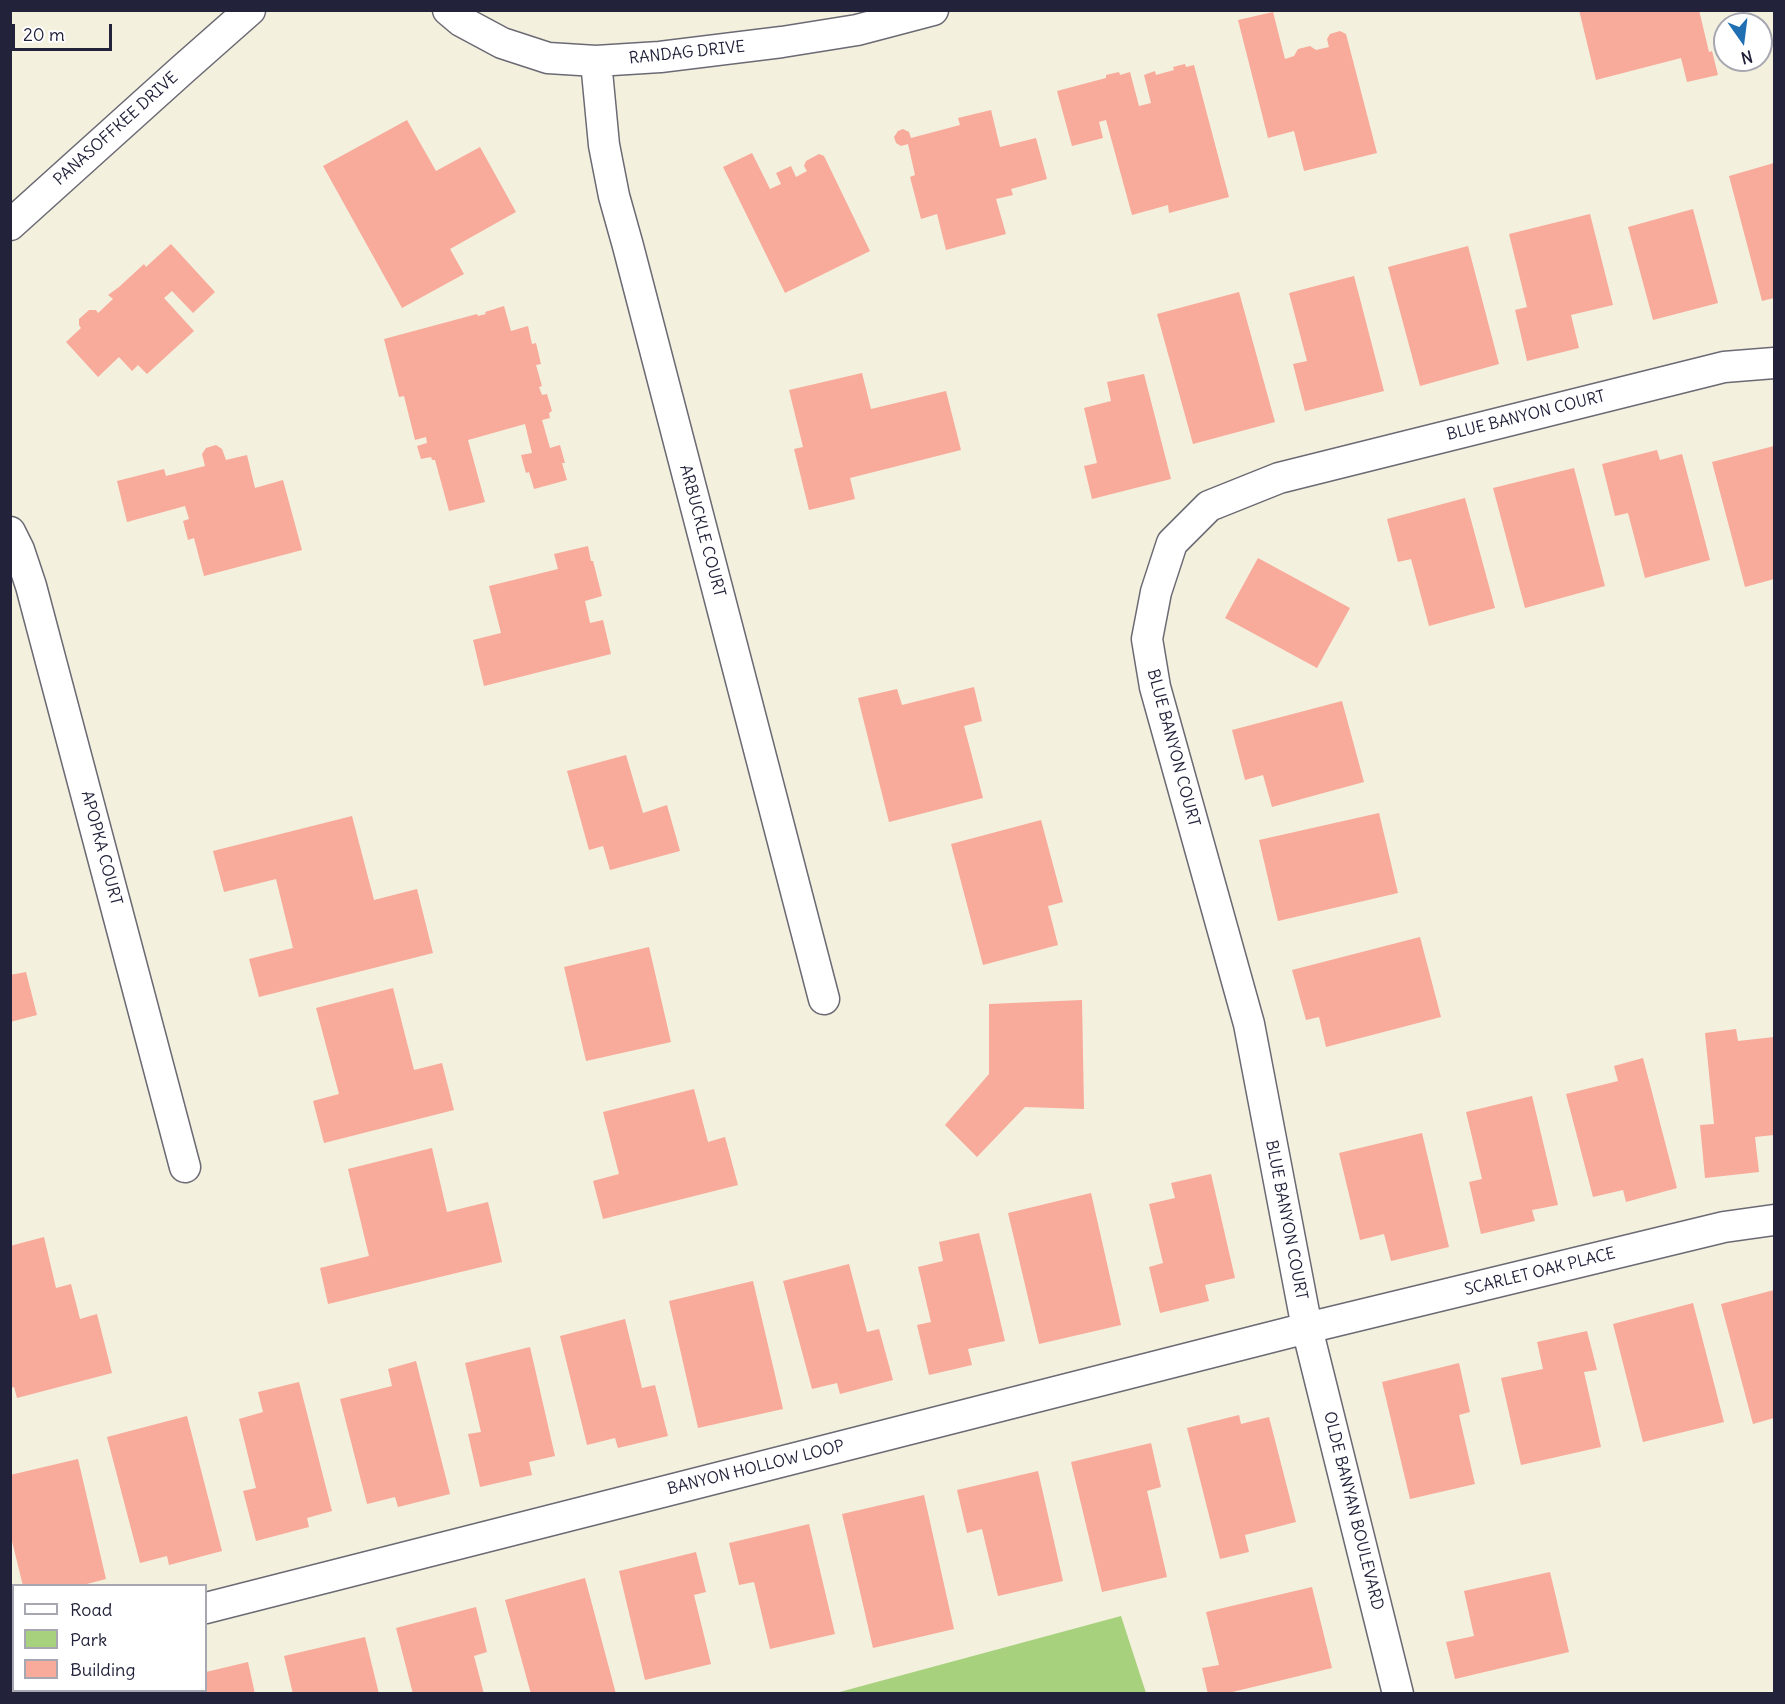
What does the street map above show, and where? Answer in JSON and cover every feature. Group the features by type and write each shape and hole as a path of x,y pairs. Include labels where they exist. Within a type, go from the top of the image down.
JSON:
{"street":[{"name":"PANASOFFKEE DRIVE","path":"10,225 250,10"},
{"name":"RANDAG DRIVE","path":"448,10 461,21 502,43 548,58 596,61 660,57 782,42 857,30 933,10"},
{"name":"ARBUCKLE COURT","path":"596,61 604,145 614,196 824,999"},
{"name":"BLUE BANYON COURT","path":"1307,1328 1248,1024 1155,687 1147,639 1156,592 1172,543 1209,506 1278,478 1724,367 1774,363"},
{"name":"APOPKA COURT","path":"10,532 19,550 34,597 185,1167"},
{"name":"SCARLET OAK PLACE","path":"1307,1328 1724,1227 1774,1220"},
{"name":"BANYON HOLLOW LOOP","path":"207,1608 1307,1328"},
{"name":"OLDE BANYAN BOULEVARD","path":"1307,1328 1398,1694"}],"green space":[{"path":"1121,1616 1146,1693 836,1693"}],"building":[{"path":"1579,10 1699,10 1709,52 1712,51 1713,55 1713,72 1717,72 1718,75 1687,82 1681,58 1596,80"},
{"path":"1273,12 1285,59 1294,56 1298,49 1310,46 1316,50 1329,47 1327,39 1330,34 1340,31 1346,34 1377,153 1304,171 1294,131 1268,138 1238,20"},
{"path":"1185,64 1186,67 1194,65 1229,197 1169,213 1168,205 1132,215 1106,120 1099,122 1103,138 1072,146 1057,91 1106,78 1106,75 1130,72 1139,106 1151,103 1144,75 1155,71 1156,75"},
{"path":"991,110 1000,147 1036,138 1047,179 1011,189 1013,195 996,199 1006,234 946,250 937,214 921,219 910,177 915,175 908,144 901,146 896,143 894,137 898,131 903,129 909,132 911,138 960,125 958,118"},
{"path":"407,120 436,171 480,147 516,212 450,249 464,274 402,308 323,166"},
{"path":"752,153 770,189 781,184 776,173 791,166 796,177 807,171 804,166 806,161 819,154 824,156 870,251 785,293 723,167"},
{"path":"1774,163 1774,298 1762,301 1729,176"},
{"path":"1693,209 1718,303 1653,320 1628,227"},
{"path":"1590,214 1613,305 1571,315 1579,348 1527,361 1515,310 1527,307 1509,234"},
{"path":"171,244 215,292 193,313 172,291 164,298 194,331 147,374 138,365 132,371 119,357 98,377 66,342 81,328 79,319 89,310 96,310 98,313 113,299 108,295 144,264 146,267"},
{"path":"1468,246 1499,364 1420,386 1388,267"},
{"path":"1354,276 1384,391 1305,411 1293,364 1307,361 1289,293"},
{"path":"1239,292 1275,422 1193,444 1157,314"},
{"path":"504,306 511,331 528,326 532,344 536,343 541,364 536,365 542,386 539,387 542,395 547,394 552,411 549,413 550,418 542,420 550,448 560,445 567,480 534,489 521,455 532,453 525,424 468,440 485,502 449,511 435,460 431,457 421,459 417,446 427,443 426,437 415,440 404,396 399,397 384,339 477,314 478,316 486,314 485,312"},
{"path":"862,373 871,409 946,391 961,450 850,478 855,499 809,510 794,449 803,447 789,390"},
{"path":"1144,374 1171,479 1092,499 1084,466 1097,463 1084,408 1111,401 1107,382"},
{"path":"216,445 222,449 226,460 247,455 255,488 283,480 302,550 204,576 194,538 188,540 183,521 189,519 185,506 127,522 117,481 164,469 166,476 205,466 202,454 206,448"},
{"path":"1774,446 1774,579 1745,587 1712,462"},
{"path":"1657,450 1660,460 1682,454 1710,560 1645,578 1628,513 1615,516 1602,464"},
{"path":"1574,468 1605,586 1525,608 1493,488"},
{"path":"1465,498 1495,608 1429,626 1411,559 1398,562 1387,519"},
{"path":"588,546 602,596 585,601 590,623 603,620 611,654 484,686 473,640 501,633 489,586 558,569 554,554"},
{"path":"1258,558 1350,608 1317,668 1225,618"},
{"path":"974,687 982,721 964,726 983,798 889,822 858,698 897,689 902,705"},
{"path":"1342,701 1364,782 1272,807 1263,775 1245,780 1232,730"},
{"path":"626,755 643,813 667,805 680,851 610,870 603,846 589,850 567,771"},
{"path":"1379,813 1398,893 1278,921 1259,840"},
{"path":"352,816 374,900 417,889 433,953 259,997 249,959 293,948 276,879 224,892 213,851"},
{"path":"1041,820 1063,902 1048,906 1058,945 983,965 951,844"},
{"path":"1420,937 1441,1017 1326,1047 1319,1017 1306,1020 1292,970"},
{"path":"649,947 671,1042 586,1061 564,967"},
{"path":"26,972 37,1015 10,1022 10,975"},
{"path":"393,988 414,1070 442,1063 454,1110 324,1143 313,1101 339,1094 316,1008"},
{"path":"1082,1000 1084,1109 1025,1107 977,1157 945,1125 989,1074 989,1004"},
{"path":"1736,1029 1738,1041 1774,1037 1774,1135 1755,1137 1759,1172 1705,1178 1700,1125 1714,1124 1705,1033"},
{"path":"1643,1058 1677,1188 1626,1202 1623,1190 1593,1197 1566,1094 1618,1081 1614,1066"},
{"path":"694,1089 708,1142 725,1137 738,1185 603,1219 593,1181 619,1174 603,1112"},
{"path":"1532,1096 1558,1205 1532,1210 1535,1221 1481,1234 1469,1182 1482,1179 1466,1112"},
{"path":"1422,1133 1449,1247 1391,1261 1384,1234 1360,1240 1339,1153"},
{"path":"432,1148 447,1212 488,1202 502,1262 328,1304 320,1268 369,1256 348,1169"},
{"path":"1211,1174 1235,1278 1205,1285 1209,1301 1160,1313 1149,1267 1163,1263 1149,1204 1175,1198 1171,1183"},
{"path":"1091,1193 1121,1325 1039,1344 1008,1213"},
{"path":"979,1233 1005,1341 968,1349 972,1365 929,1375 917,1325 931,1322 918,1267 943,1261 939,1242"},
{"path":"44,1237 56,1288 71,1284 80,1319 97,1314 112,1373 17,1398 14,1387 10,1388 10,1246"},
{"path":"849,1264 867,1332 879,1329 893,1380 840,1394 837,1383 812,1389 783,1281"},
{"path":"753,1281 783,1409 698,1428 669,1301"},
{"path":"1774,1290 1774,1418 1753,1424 1721,1304"},
{"path":"1693,1303 1724,1422 1643,1442 1613,1324"},
{"path":"625,1319 642,1388 655,1385 668,1436 618,1448 615,1438 587,1445 560,1336"},
{"path":"1587,1331 1597,1370 1584,1372 1601,1447 1521,1465 1501,1378 1543,1369 1537,1342"},
{"path":"530,1347 555,1456 529,1462 532,1475 480,1487 468,1434 481,1432 465,1363"},
{"path":"416,1361 450,1494 398,1507 395,1497 367,1504 340,1399 392,1386 388,1369"},
{"path":"1459,1363 1470,1412 1459,1415 1475,1484 1410,1499 1382,1382"},
{"path":"299,1382 332,1511 307,1518 309,1527 256,1541 243,1491 256,1488 239,1419 263,1412 258,1392"},
{"path":"1239,1415 1241,1424 1269,1417 1296,1522 1245,1535 1249,1552 1220,1559 1187,1428"},
{"path":"187,1416 222,1551 169,1565 167,1556 140,1563 107,1437"},
{"path":"1151,1443 1161,1487 1147,1491 1167,1577 1102,1592 1071,1462"},
{"path":"78,1459 106,1579 87,1584 23,1584 10,1533 10,1475"},
{"path":"1038,1471 1063,1581 998,1596 982,1529 967,1533 957,1490"},
{"path":"924,1495 954,1629 873,1648 842,1514"},
{"path":"809,1524 835,1634 770,1649 754,1582 739,1585 729,1543"},
{"path":"696,1552 706,1592 694,1595 711,1664 645,1680 619,1571"},
{"path":"1550,1572 1569,1652 1455,1679 1446,1642 1474,1636 1464,1591"},
{"path":"585,1578 616,1694 531,1694 505,1600"},
{"path":"1312,1587 1332,1668 1224,1694 1208,1694 1202,1668 1219,1665 1206,1612"},
{"path":"476,1607 487,1652 474,1656 484,1694 413,1694 396,1628"},
{"path":"365,1637 379,1694 293,1694 284,1656"},
{"path":"248,1662 255,1694 173,1694 173,1692 207,1692 207,1672"}]}
